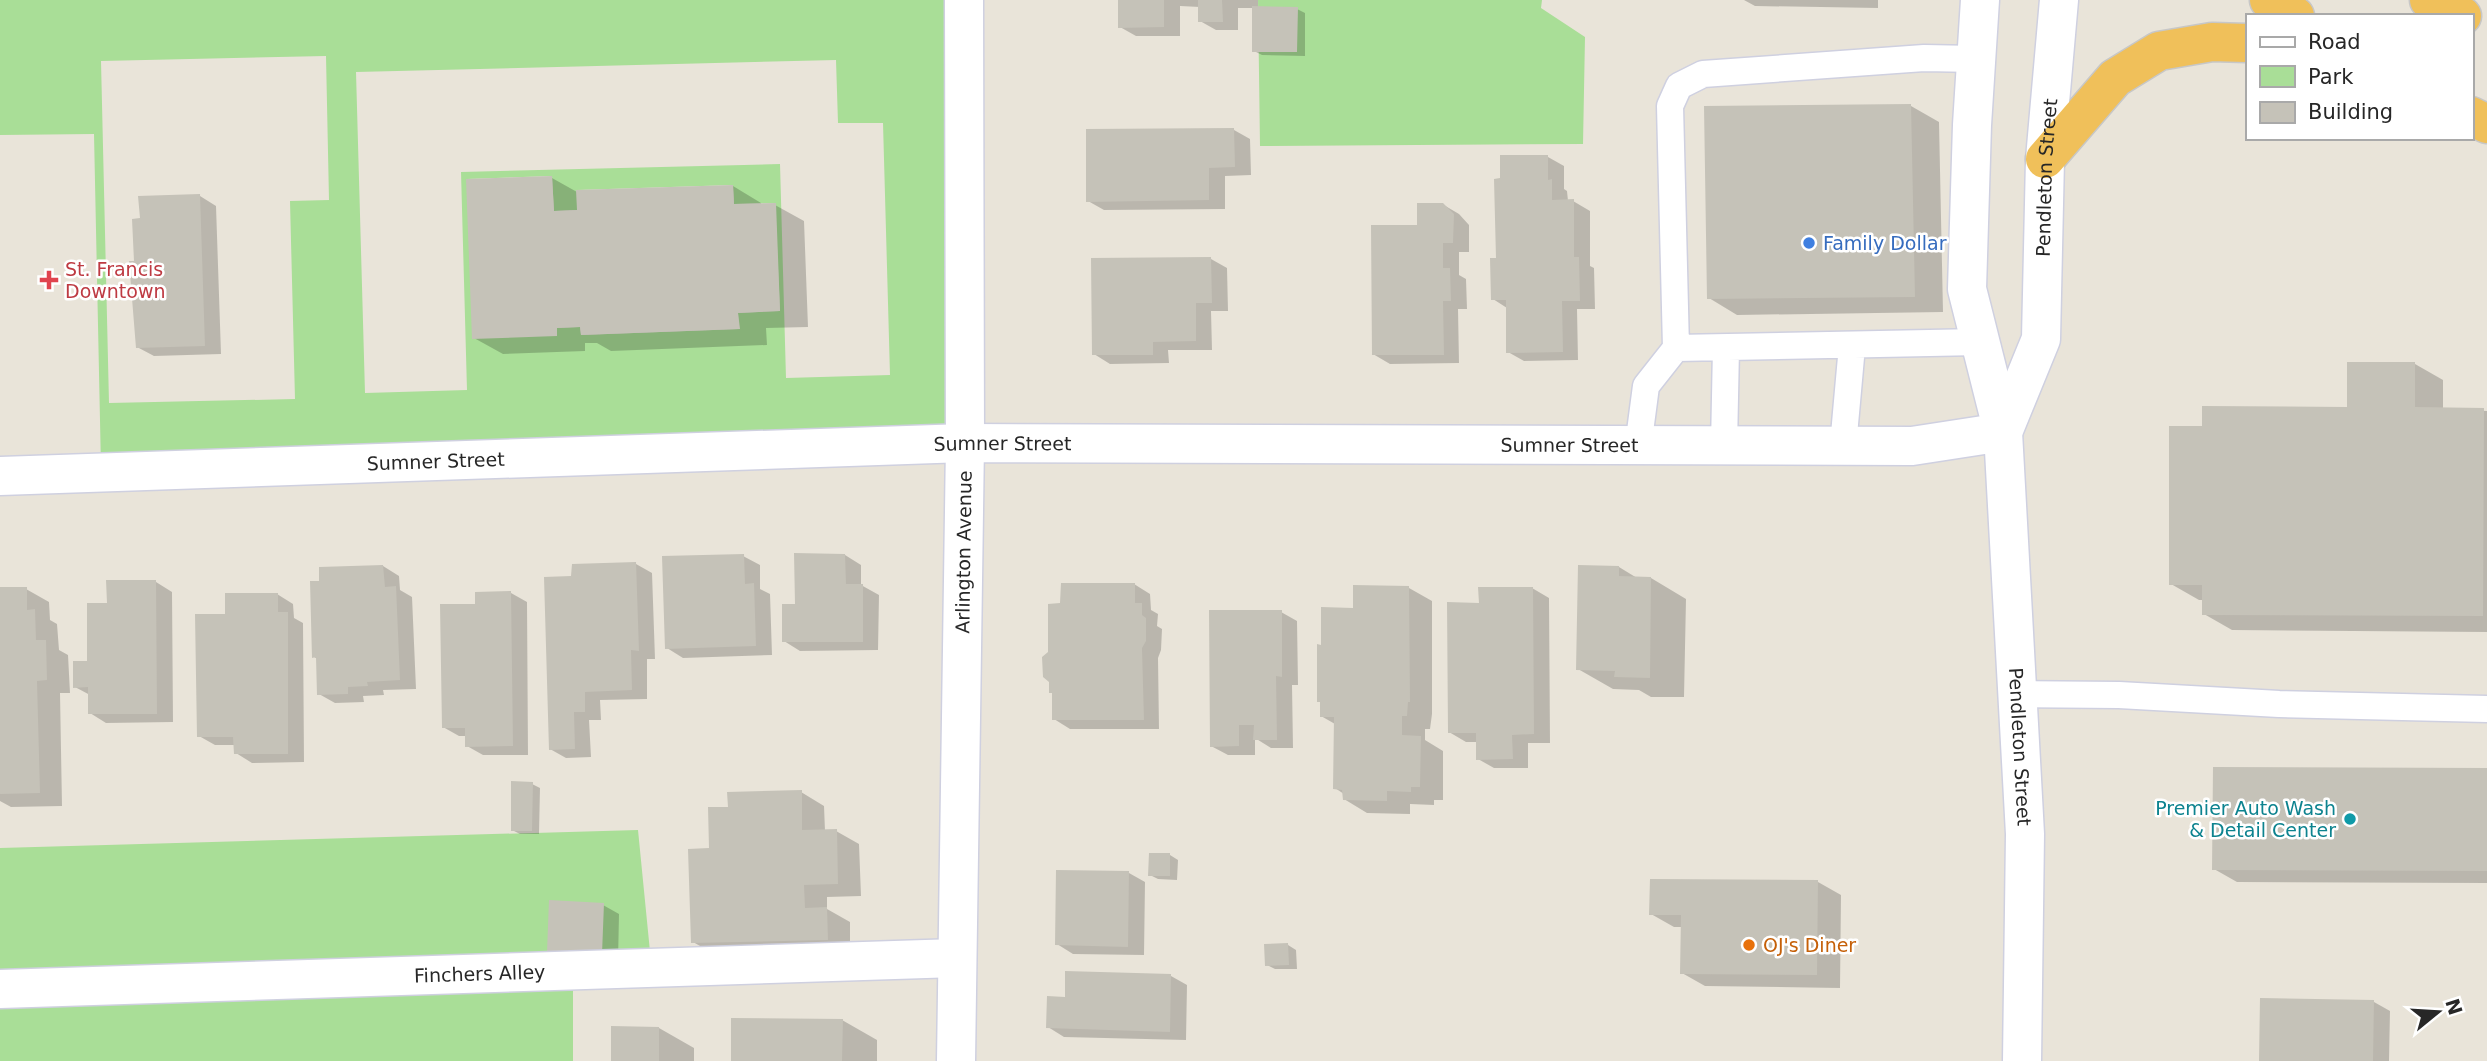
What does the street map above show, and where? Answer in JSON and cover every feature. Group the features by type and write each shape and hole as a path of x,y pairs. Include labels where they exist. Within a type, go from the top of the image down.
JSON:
{"highway":[{"path":"2269,0 2292,14"},
{"path":"2429,0 2458,14"},
{"path":"2045,159 2115,78 2159,51 2212,42 2246,43"}],"street":[{"name":"Arlington Avenue","path":"956,1061 965,443 964,0"},
{"name":"Pendleton Street","path":"1980,0 1967,289 2003,432 2025,834 2022,1061"},
{"name":"Pendleton Street","path":"2003,432 2041,339 2045,159 2059,0"},
{"name":"Sumner Street","path":"0,476 965,443 1912,446 2003,432"},
{"name":"Finchers Alley","path":"0,989 957,958"}],"lane":[{"path":"1638,447 1646,386 1676,348 1670,106 1679,86 1703,74 1924,58 1976,59"},
{"path":"1676,348 1980,342"},
{"path":"1843,446 1852,345"},
{"path":"1724,446 1726,348"},
{"path":"2017,694 2119,695 2279,704 2487,709"}],"green space":[{"path":"0,0 960,0 953,463 101,468 94,134 0,135","holes":["326,56 329,200 290,201 295,399 109,403 101,61","836,60 838,123 883,123 890,375 786,378 780,164 461,172 467,390 365,393 356,72","552,176 554,211 577,210 577,190 733,185 734,204 775,203 780,311 738,313 739,329 581,335 580,327 557,328 467,179"]},
{"path":"1258,0 1542,0 1541,8 1585,37 1583,144 1260,146"},
{"path":"638,830 653,982 573,983 573,1061 0,1061 0,848"}],"building":[{"path":"1118,0 1164,0 1164,27 1118,28"},
{"path":"1198,0 1222,0 1223,22 1198,22"},
{"path":"1252,6 1298,7 1297,52 1252,52"},
{"path":"1911,104 1915,297 1707,299 1704,106"},
{"path":"1234,128 1235,167 1209,168 1209,200 1086,202 1086,129"},
{"path":"1500,155 1548,155 1548,180 1552,179 1552,200 1574,199 1574,257 1579,257 1580,301 1562,301 1563,352 1506,353 1506,300 1491,300 1490,258 1496,258 1494,179 1500,178"},
{"path":"552,176 554,211 577,210 576,190 733,185 734,204 776,203 780,311 738,313 740,329 581,335 580,327 557,328 557,336 472,339 466,179"},
{"path":"200,194 205,346 136,348 129,261 134,261 132,219 140,218 138,196"},
{"path":"1417,203 1443,203 1454,214 1453,243 1443,243 1443,268 1450,268 1451,301 1443,301 1444,355 1372,355 1371,225 1417,225"},
{"path":"1211,257 1212,303 1196,303 1196,341 1153,342 1153,355 1092,355 1091,258"},
{"path":"2347,362 2415,362 2415,407 2484,408 2483,616 2202,615 2202,585 2169,585 2169,426 2202,426 2202,406 2347,407"},
{"path":"794,553 845,554 846,584 863,584 863,642 782,642 782,604 795,604"},
{"path":"744,554 745,584 754,583 756,646 665,649 662,556"},
{"path":"636,562 639,651 631,650 632,690 585,692 585,712 574,712 575,749 549,750 544,577 571,576 572,564"},
{"path":"383,565 385,587 396,586 400,680 367,682 368,686 348,687 348,694 317,695 316,657 312,658 310,581 319,581 319,567"},
{"path":"1578,565 1619,566 1619,576 1651,577 1650,678 1614,677 1615,671 1576,670"},
{"path":"106,580 156,580 157,714 88,714 88,687 73,688 73,661 87,661 87,603 107,603"},
{"path":"1061,583 1135,583 1135,603 1142,603 1142,615 1146,618 1146,641 1142,648 1144,720 1052,720 1052,693 1049,693 1049,682 1043,677 1042,657 1048,652 1048,604 1060,603"},
{"path":"1353,585 1409,586 1410,702 1407,716 1402,716 1402,735 1421,736 1420,787 1411,787 1411,792 1387,791 1387,801 1343,800 1342,790 1333,789 1334,717 1320,717 1320,702 1317,702 1317,644 1321,645 1321,607 1353,608"},
{"path":"0,587 27,587 27,610 35,609 36,640 46,640 47,680 37,681 40,793 0,794"},
{"path":"1478,587 1533,587 1534,734 1512,735 1513,759 1476,760 1476,733 1448,733 1447,602 1479,603"},
{"path":"511,591 513,746 465,747 465,728 442,728 440,604 475,604 475,592"},
{"path":"225,593 278,593 278,612 288,612 288,754 234,754 233,737 197,737 195,614 225,614"},
{"path":"1209,610 1282,610 1282,677 1276,676 1277,740 1253,740 1254,725 1239,725 1239,746 1210,747"},
{"name":"Premier Auto Wash & Detail Center","path":"2213,767 2487,768 2487,871 2212,870"},
{"path":"511,781 533,782 532,831 511,831"},
{"path":"802,790 802,830 837,829 838,884 804,885 805,908 827,907 828,940 691,943 688,849 709,848 708,807 728,807 727,792"},
{"path":"1149,853 1170,853 1170,876 1148,876"},
{"path":"1056,870 1129,871 1128,947 1055,945"},
{"name":"OJ's Diner","path":"1650,879 1818,880 1817,975 1680,974 1681,915 1649,915"},
{"path":"549,900 604,903 602,954 547,952"},
{"path":"1288,943 1289,965 1265,966 1264,944"},
{"path":"1065,971 1171,974 1170,1032 1046,1028 1047,996 1065,997"},
{"path":"2260,998 2374,1000 2373,1061 2259,1061"},
{"path":"731,1018 843,1019 842,1061 731,1061"},
{"path":"611,1026 659,1027 659,1061 611,1061"}],"place":[{"name":"Family Dollar","path":"1809,243"},
{"name":"St. Francis Downtown","path":"49,280"},
{"name":"Premier Auto Wash & Detail Center","path":"2350,819"},
{"name":"OJ's Diner","path":"1749,945"}]}
